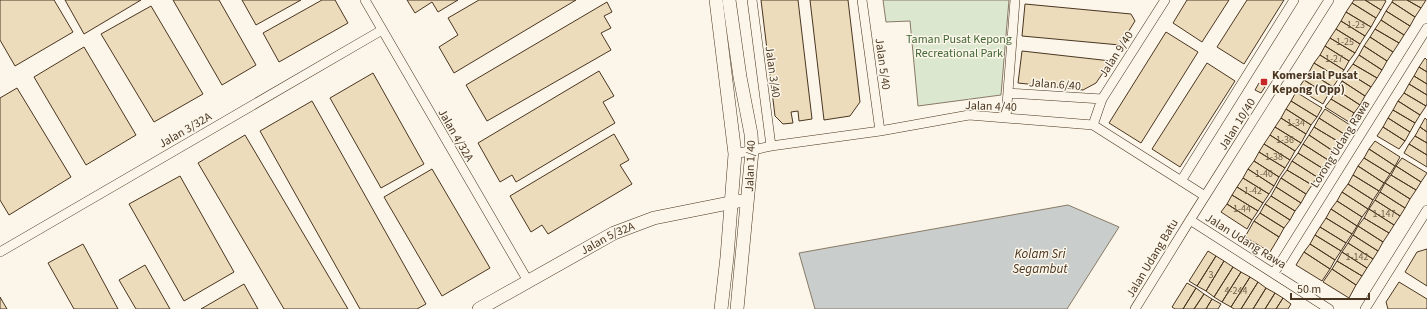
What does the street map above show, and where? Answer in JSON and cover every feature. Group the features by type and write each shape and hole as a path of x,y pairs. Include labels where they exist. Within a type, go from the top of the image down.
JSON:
{"main road":[{"name":"Jalan 1/40","path":"716,0 735,154 732,202 721,309"},
{"name":"Jalan 1/40","path":"729,0 740,77 751,134 752,151 737,309"},
{"name":"Jalan 5/32A","path":"479,309 614,233 654,218 748,199"}],"street":[{"name":"Jalan 4/32A","path":"365,0 528,281"},
{"name":"Jalan 3/40","path":"752,0 771,146"},
{"name":"Jalan 5/40","path":"862,0 880,131"},
{"path":"1006,118 1015,0"},
{"name":"Jalan 9/40","path":"1093,125 1102,99 1165,0"},
{"name":"Jalan 10/40","path":"1181,181 1294,0"},
{"name":"Jalan 10/40","path":"1190,220 1329,0"},
{"name":"Lorong Udang Rawa","path":"1274,273 1427,28"},
{"name":"Jalan 3/32A","path":"0,252 382,30"},
{"name":"Jalan 6/40","path":"1008,93 1102,99"},
{"name":"Jalan 4/40","path":"735,154 771,146 880,131 969,115 1093,125 1205,196"},
{"path":"1365,309 1427,210"},
{"name":"Jalan Udang Rawa","path":"1190,220 1329,309"},
{"name":"Jalan Udang Batu","path":"1139,308 1190,220"}],"green space":[{"name":"Taman Pusat Kepong Recreational Park","path":"883,0 1009,0 1001,95 918,106 910,21 886,22"}],"water":[{"name":"Kolam Sri Segambut","path":"1068,205 1119,227 1067,309 815,309 799,253"}],"building":[{"path":"0,0 54,0 73,32 15,66 0,40"},
{"path":"65,0 141,0 84,34"},
{"path":"173,0 219,0 256,65 222,85"},
{"path":"242,0 301,0 256,25"},
{"path":"322,0 335,0 348,23 279,62 263,33"},
{"path":"407,0 458,0 438,12 432,2 415,13"},
{"path":"479,0 576,0 454,73 439,47 458,35 448,18"},
{"path":"761,0 798,0 812,119 799,121 798,111 791,112 793,123 783,124 775,116"},
{"path":"810,0 848,0 860,102 850,116 824,120"},
{"path":"1187,0 1229,0 1202,42 1173,23"},
{"path":"1247,0 1284,0 1244,64 1217,47"},
{"path":"1354,0 1365,0 1381,10 1376,18 1352,3"},
{"path":"1365,0 1384,0 1386,1 1381,10"},
{"path":"1393,0 1407,0 1421,8 1415,17 1392,2"},
{"path":"1407,0 1426,0 1421,8"},
{"path":"607,2 612,12 604,16 611,28 601,33 611,50 487,121 466,85"},
{"path":"1392,2 1415,17 1410,26 1386,11"},
{"path":"1352,3 1376,18 1371,27 1346,12"},
{"path":"1025,4 1131,14 1135,21 1120,45 1022,36"},
{"path":"151,6 203,94 154,122 101,34"},
{"path":"1386,11 1410,26 1404,35 1381,20"},
{"path":"1346,12 1371,27 1365,36 1341,21"},
{"path":"1381,20 1404,35 1399,43 1375,29"},
{"path":"1341,21 1365,36 1360,44 1336,29"},
{"path":"1336,29 1360,44 1355,53 1330,38"},
{"path":"1375,29 1399,43 1393,52 1370,37"},
{"path":"1166,32 1198,52 1141,143 1109,123"},
{"path":"1370,37 1393,52 1387,61 1364,46"},
{"path":"1330,38 1355,53 1349,61 1325,46"},
{"path":"1325,46 1349,61 1344,70 1320,55"},
{"path":"1364,46 1387,61 1382,70 1359,55"},
{"path":"84,47 136,135 86,165 34,77"},
{"path":"1022,51 1111,61 1096,83 1083,90 1018,83"},
{"path":"1320,55 1344,70 1339,78 1314,63"},
{"path":"1359,55 1382,70 1377,78 1353,64"},
{"path":"1425,58 1427,60 1427,72 1419,67"},
{"path":"1207,63 1235,81 1180,167 1152,149"},
{"path":"1314,63 1339,78 1333,87 1309,72"},
{"path":"1353,64 1377,78 1371,87 1347,72"},
{"path":"1419,67 1427,72 1427,84 1414,76"},
{"path":"599,71 614,96 603,102 615,123 516,182 512,175 500,182 478,143"},
{"path":"1309,72 1333,87 1328,95 1304,80"},
{"path":"1347,72 1371,87 1365,96 1342,81"},
{"path":"373,73 424,164 381,188 330,98"},
{"path":"1414,76 1427,84 1427,95 1409,84"},
{"path":"1304,80 1328,95 1323,104 1298,89"},
{"path":"1342,81 1365,96 1360,105 1337,90"},
{"path":"1259,83 1265,87 1261,93 1255,90"},
{"path":"1409,84 1427,95 1426,106 1404,93"},
{"path":"17,88 71,177 9,215 0,200 0,98"},
{"path":"1337,90 1360,105 1354,113 1331,99"},
{"path":"1296,92 1322,108 1317,117 1291,101"},
{"path":"1404,93 1426,106 1420,115 1398,101"},
{"path":"1331,99 1354,113 1349,122 1325,107"},
{"path":"312,101 426,304 417,309 360,309 260,131"},
{"path":"1291,101 1317,117 1311,125 1286,109"},
{"path":"1398,101 1420,115 1415,123 1393,110"},
{"path":"1286,109 1311,125 1306,134 1281,118"},
{"path":"1325,109 1350,125 1344,134 1319,118"},
{"path":"1393,110 1415,123 1410,132 1388,118"},
{"path":"1281,118 1306,134 1301,143 1275,127"},
{"path":"1319,118 1344,134 1339,142 1314,127"},
{"path":"1388,118 1410,132 1405,141 1383,127"},
{"path":"1425,118 1427,120 1427,132 1420,127"},
{"path":"1275,127 1301,143 1295,151 1270,135"},
{"path":"1314,127 1339,142 1333,151 1309,135"},
{"path":"1383,127 1405,141 1399,149 1377,136"},
{"path":"1420,127 1427,132 1427,143 1415,136"},
{"path":"614,134 629,160 620,165 632,184 548,234 542,225 531,232 510,196"},
{"path":"245,135 348,309 284,309 198,163"},
{"path":"1270,135 1295,151 1290,160 1264,144"},
{"path":"1309,135 1333,151 1328,160 1303,144"},
{"path":"1415,136 1427,143 1427,155 1409,144"},
{"path":"1375,141 1400,157 1395,166 1369,149"},
{"path":"1264,144 1290,160 1285,168 1259,152"},
{"path":"1303,144 1328,160 1322,168 1298,153"},
{"path":"1409,144 1427,155 1427,167 1404,153"},
{"path":"1369,149 1395,166 1390,174 1364,158"},
{"path":"1259,152 1285,168 1279,177 1254,161"},
{"path":"1298,153 1322,168 1317,177 1292,161"},
{"path":"1364,158 1390,174 1384,183 1358,166"},
{"path":"1402,158 1427,173 1421,182 1396,166"},
{"path":"1254,161 1279,177 1274,186 1248,169"},
{"path":"1292,161 1317,177 1312,185 1287,170"},
{"path":"1358,166 1384,183 1379,191 1353,175"},
{"path":"1396,166 1421,182 1416,190 1391,175"},
{"path":"432,169 490,268 442,296 384,197"},
{"path":"1248,169 1274,186 1269,194 1243,178"},
{"path":"1287,170 1312,185 1306,194 1281,178"},
{"path":"1353,175 1379,191 1373,200 1348,184"},
{"path":"1391,175 1416,190 1410,199 1385,183"},
{"path":"180,176 234,272 184,301 129,204"},
{"path":"1243,178 1269,194 1263,203 1237,187"},
{"path":"1281,178 1306,194 1301,203 1276,187"},
{"path":"1385,183 1410,199 1405,208 1380,192"},
{"path":"1348,184 1373,200 1368,209 1342,192"},
{"path":"1237,187 1263,203 1258,211 1232,195"},
{"path":"1276,187 1301,203 1295,211 1271,196"},
{"path":"1342,192 1368,209 1362,217 1337,201"},
{"path":"1380,192 1405,208 1400,216 1375,200"},
{"path":"1232,195 1258,211 1252,220 1227,204"},
{"path":"1271,196 1295,211 1290,220 1265,204"},
{"path":"1375,200 1400,216 1394,225 1369,209"},
{"path":"1337,201 1362,217 1357,226 1331,209"},
{"path":"1227,204 1252,220 1247,229 1221,212"},
{"path":"1265,204 1290,220 1284,228 1260,213"},
{"path":"1331,209 1357,226 1352,234 1326,218"},
{"path":"1369,209 1394,225 1389,233 1364,218"},
{"path":"1260,213 1284,228 1279,237 1254,221"},
{"path":"1326,218 1352,234 1346,243 1320,227"},
{"path":"1364,218 1389,233 1383,242 1358,226"},
{"path":"1254,221 1279,237 1270,252 1245,237"},
{"path":"1358,226 1383,242 1378,251 1353,235"},
{"path":"1320,227 1346,243 1341,251 1315,235"},
{"path":"1315,235 1341,251 1335,260 1310,244"},
{"path":"1353,235 1378,251 1373,259 1348,243"},
{"path":"1348,243 1373,259 1367,268 1342,252"},
{"path":"83,244 118,309 74,309 48,263"},
{"path":"1310,244 1335,260 1330,269 1304,252"},
{"path":"1427,249 1427,286 1405,272 1417,252"},
{"path":"1208,251 1216,256 1197,286 1189,281"},
{"path":"1304,252 1330,269 1322,281 1296,265"},
{"path":"1342,252 1367,268 1362,276 1337,261"},
{"path":"1216,256 1224,261 1206,291 1197,286"},
{"path":"1224,261 1233,267 1214,297 1206,291"},
{"path":"1337,261 1362,276 1356,285 1332,269"},
{"path":"145,265 170,309 136,309 119,280"},
{"path":"1233,267 1241,272 1222,302 1214,297"},
{"path":"1332,269 1356,285 1349,298 1323,282"},
{"path":"1241,272 1250,277 1231,307 1222,302"},
{"path":"1250,277 1258,282 1241,309 1234,309 1231,307"},
{"path":"1258,282 1266,288 1253,309 1241,309"},
{"path":"1399,282 1427,299 1427,309 1388,309 1386,302"},
{"path":"1187,283 1196,288 1183,309 1175,309 1172,307"},
{"path":"244,284 258,309 201,309"},
{"path":"1196,288 1204,294 1194,309 1183,309"},
{"path":"1266,288 1275,293 1265,309 1253,309"},
{"path":"1275,293 1283,298 1276,309 1265,309"},
{"path":"1204,294 1212,299 1206,309 1194,309"},
{"path":"0,297 7,309 0,309"},
{"path":"1283,298 1291,304 1288,309 1276,309"},
{"path":"1212,299 1221,304 1218,309 1206,309"}],"place":[{"name":"Komersial Pusat Kepong (Opp)","path":"1264,82"}]}
